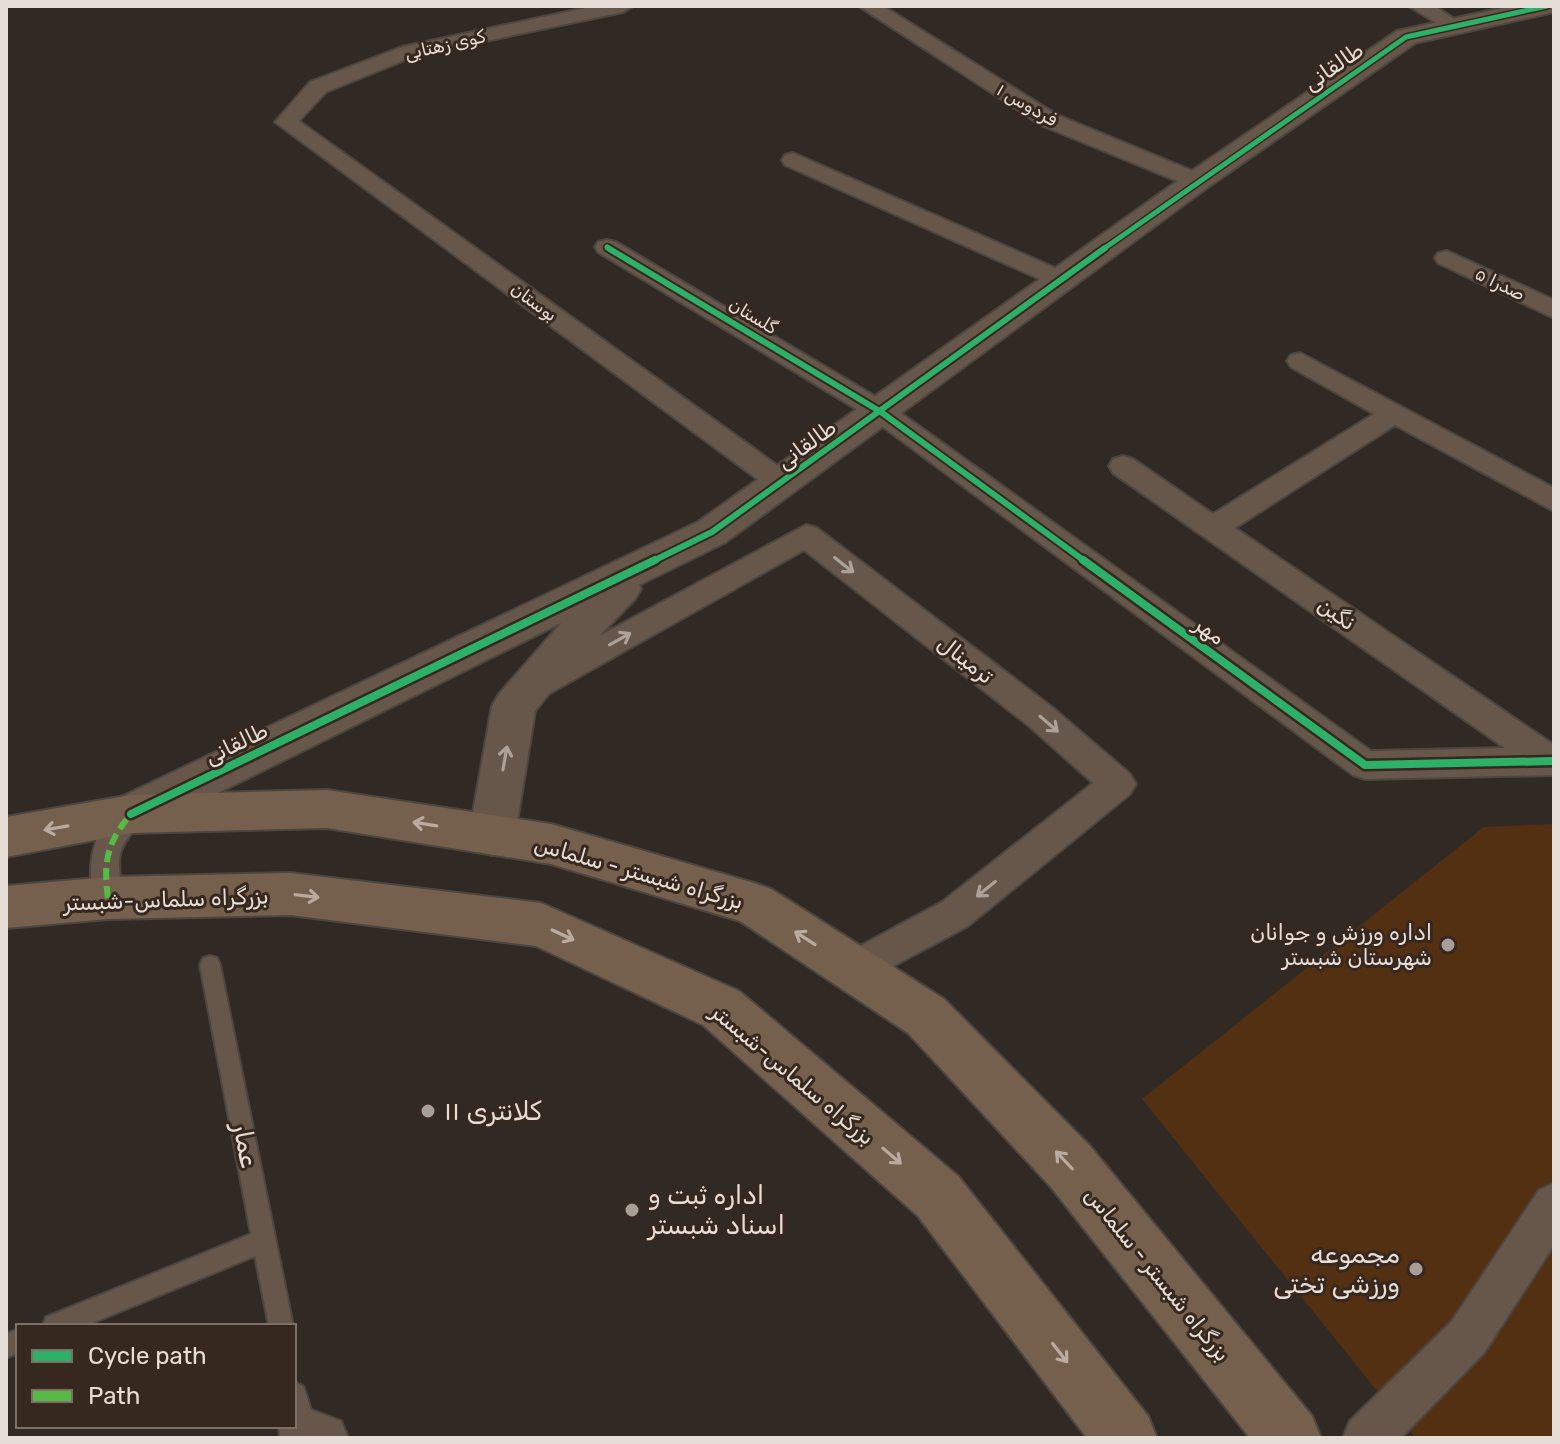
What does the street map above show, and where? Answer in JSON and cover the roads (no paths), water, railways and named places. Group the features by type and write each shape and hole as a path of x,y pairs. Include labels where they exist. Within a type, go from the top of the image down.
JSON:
{"highway":[{"name":"بزرگراه شبستر - سلماس","path":"6,837 131,814 327,809 551,844 754,904 926,1016 1070,1166 1290,1438"},
{"name":"بزرگراه سلماس-شبستر","path":"6,907 108,898 290,894 541,925 721,1008 938,1196 1126,1438"}],"street":[{"name":"کوی زهتابی","path":"286,122 318,87 409,51 623,6"},
{"name":"فردوس ۱","path":"869,6 1049,120 1197,181"},
{"path":"1419,6 1455,26"},
{"name":"طالقانی","path":"131,814 712,532 1197,181 1406,37 1547,6"},
{"name":"بوستان","path":"286,122 782,483"},
{"path":"793,160 1062,280"},
{"name":"گلستان","path":"607,247 881,412"},
{"name":"صدرا ۵","path":"1447,258 1554,310"},
{"path":"1300,361 1554,501"},
{"name":"مهر","path":"881,412 1365,765 1552,761"},
{"path":"1213,528 1395,413"},
{"name":"نگین","path":"1123,466 1552,761"},
{"name":"ترمینال","path":"527,690 806,536 1041,717 1118,784 955,914 854,969"},
{"path":"492,835 514,706 561,649 645,565"},
{"path":"108,898 102,863 110,838 131,814"},
{"path":"1367,1438 1468,1337 1554,1205"}],"lane":[{"name":"عمار","path":"210,965 281,1324"},
{"path":"60,1324 264,1241"}],"place":[{"name":"اداره ورزش و جوانان شهرستان شبستر","path":"1448,945"},
{"name":"کلانتری ۱۱","path":"428,1111"},
{"name":"اداره ثبت و اسناد شبستر","path":"632,1210"},
{"name":"مجموعه ورزشی تختی","path":"1416,1269"}]}
